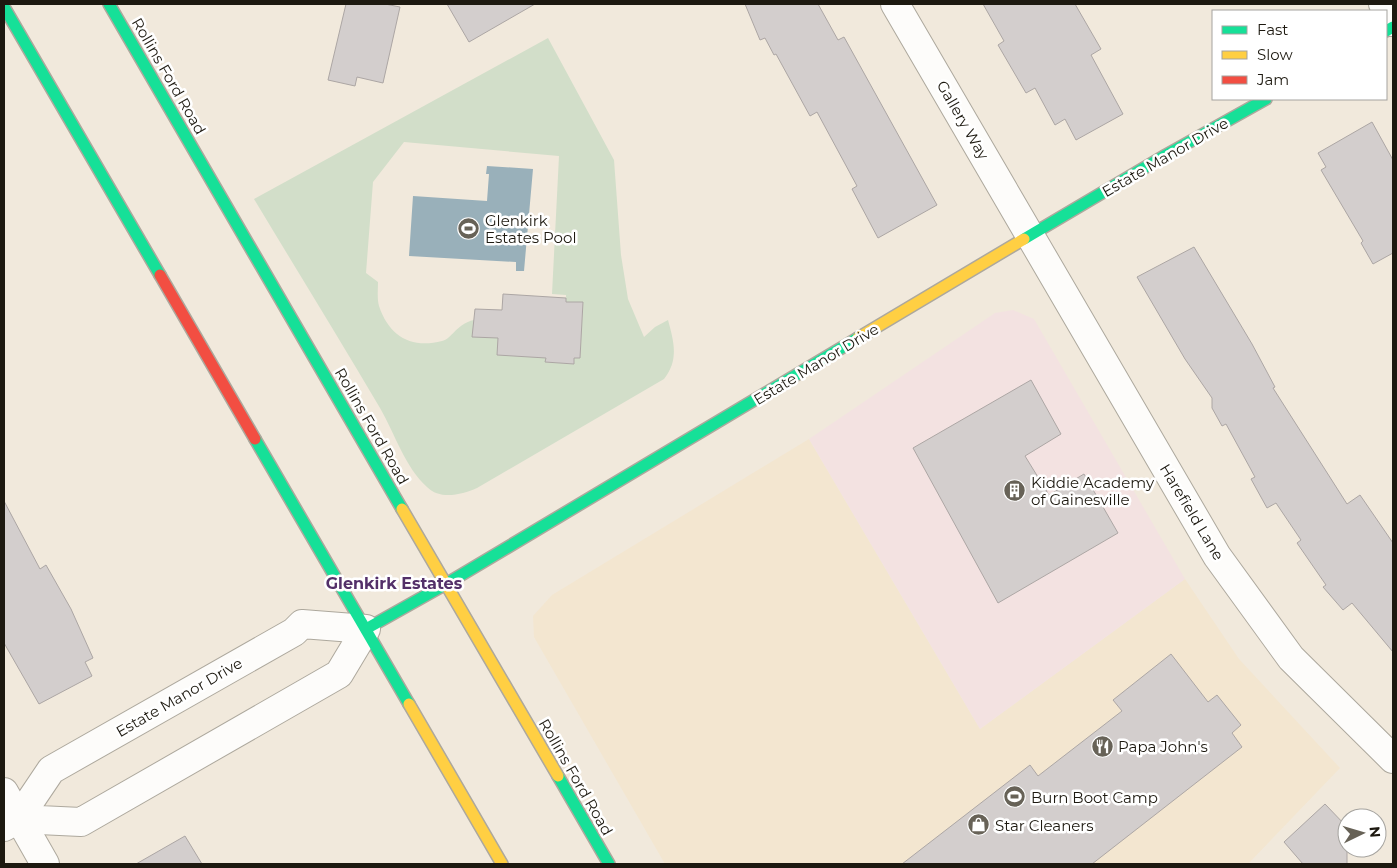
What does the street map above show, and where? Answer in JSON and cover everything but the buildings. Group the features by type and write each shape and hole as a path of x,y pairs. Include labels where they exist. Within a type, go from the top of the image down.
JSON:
{"main road":[{"name":"Rollins Ford Road","path":"109,4 609,864"},
{"path":"4,7 502,864"},
{"name":"Estate Manor Drive","path":"366,628 446,584 1031,236 1264,100"}],"street":[{"name":"Gallery Way","path":"896,4 1031,236"},
{"name":"Harefield Lane","path":"1031,236 1217,556 1291,658 1393,759"},
{"name":"Estate Manor Drive","path":"11,823 51,770 294,632 302,624 366,628"},
{"path":"11,823 81,822 339,674 366,628"},
{"path":"4,792 11,823 45,864"}],"shaded area":[{"path":"1013,310 1034,319 1185,579 980,729 809,439 995,313"},
{"path":"809,439 980,729 1185,579 1239,659 1340,768 1248,864 665,864 534,637 533,616 552,595"}],"green space":[{"path":"548,38 614,160 621,255 628,299 644,337 655,327 668,320 674,351 672,365 664,379 477,488 458,494 438,494 427,487 412,470 380,408 254,199","holes":["404,142 559,156 552,294 566,295 566,302 583,303 580,358 574,358 574,364 546,362 546,353 498,338 473,336 474,320 463,325 446,340 431,343 411,341 395,332 383,316 379,306 378,282 366,273 373,182"]}],"water":[{"name":"Glenkirk Estates Pool","path":"487,166 533,169 524,271 516,271 516,262 409,256 413,196 487,201 489,174 486,174"}],"traffic: fast":[{"path":"109,4 402,509"},
{"path":"4,7 160,275"},
{"path":"1387,30 1393,27"},
{"path":"1024,239 1166,155 1264,100"},
{"path":"366,629 446,584 858,338"},
{"path":"255,439 409,704"},
{"path":"558,776 609,864"}],"traffic: slow":[{"path":"858,338 1024,239"},
{"path":"402,509 558,776"},
{"path":"409,704 502,864"}],"traffic: jam":[{"path":"160,275 255,439"}],"place":[{"name":"Glenkirk Estates Pool","path":"469,229"},
{"name":"Kiddie Academy of Gainesville","path":"1015,491"},
{"name":"Papa John's","path":"1102,746"},
{"name":"Burn Boot Camp","path":"1015,797"},
{"name":"Star Cleaners","path":"979,825"}],"district":[{"name":"Glenkirk Estates","path":"394,583"}]}
